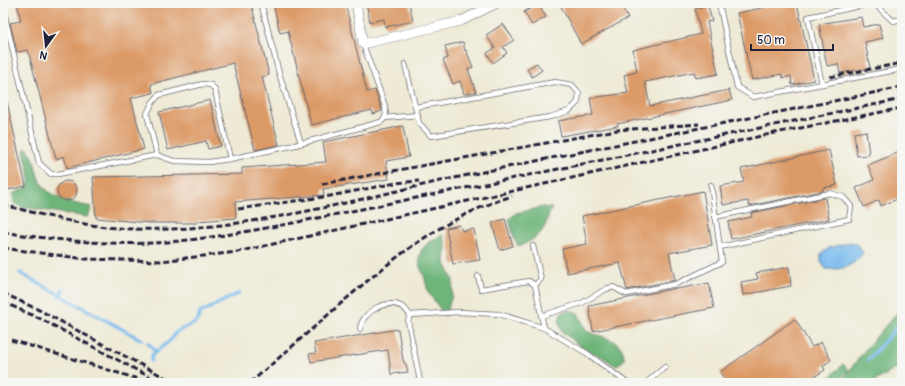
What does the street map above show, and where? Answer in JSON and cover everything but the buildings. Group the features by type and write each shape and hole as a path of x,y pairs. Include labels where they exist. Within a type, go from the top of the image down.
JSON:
{"street":[{"path":"356,3 363,44 461,21 497,3"}],"lane":[{"path":"262,3 279,73 301,143"},
{"path":"719,3 737,87 753,97 902,69"},
{"path":"822,84 808,17 874,3 893,21 902,19"},
{"path":"3,8 39,163 51,174 58,174 157,154 174,161 209,162 230,159 301,143 381,122 385,118 418,115"},
{"path":"363,44 385,106 385,118"},
{"path":"405,64 419,123 431,136 550,117 569,111 578,102 579,93 572,85 555,82 416,107"},
{"path":"157,154 147,114 152,103 160,95 203,84 211,85 215,90 230,159"},
{"path":"541,316 582,303 606,289 613,287 626,294 676,284 722,262 711,185"},
{"path":"715,216 830,193 843,197 851,206 849,219 720,247"},
{"path":"533,246 541,279 535,285"},
{"path":"478,276 482,289 529,281 535,285 544,328"},
{"path":"360,329 361,322 373,309 389,304 404,308 410,315"},
{"path":"410,315 459,312 499,314 544,328 588,354 627,383"},
{"path":"403,383 421,382 408,321 410,315"},
{"path":"646,383 665,367"}],"green space":[{"path":"27,148 33,159 38,176 47,190 60,199 92,207 88,217 22,207 14,203 13,194 28,187 30,178 24,150"},
{"path":"543,207 552,208 543,229 534,239 518,246 514,238 509,219 516,213"},
{"path":"443,235 446,244 445,263 453,280 452,296 445,316 428,292 424,275 420,267 419,258 422,249 429,242"},
{"path":"902,307 902,365 872,383 840,383 869,345"},
{"path":"570,310 578,313 586,331 605,337 617,343 621,347 624,360 616,366 601,356 584,349 561,331 559,322 561,313"},
{"path":"843,364 849,370 835,383 824,383"}],"water":[{"path":"851,242 858,245 863,253 859,258 847,267 826,269 821,262 821,254 829,248"}],"waterway":[{"path":"20,273 142,340"},
{"path":"60,296 63,289"},
{"path":"151,361 152,355 172,339 176,332 197,322 200,313 239,293"},
{"path":"868,360 902,321"},
{"path":"148,343 155,351"}],"railway":[{"path":"830,77 902,63"},
{"path":"3,205 73,222 116,228 162,229 255,221 347,203 535,161 902,87"},
{"path":"3,232 60,240 97,243 172,242 227,235 298,222 902,99"},
{"path":"3,248 86,259 161,261 237,252 775,133 902,108"},
{"path":"322,184 617,130 699,124"},
{"path":"238,209 330,196 396,183 419,181"},
{"path":"250,383 399,255 440,228 462,216 486,205 512,196"},
{"path":"3,293 41,311 175,383"},
{"path":"3,302 41,319 161,383"},
{"path":"11,340 151,383"},
{"path":"3,382 13,383"}]}
